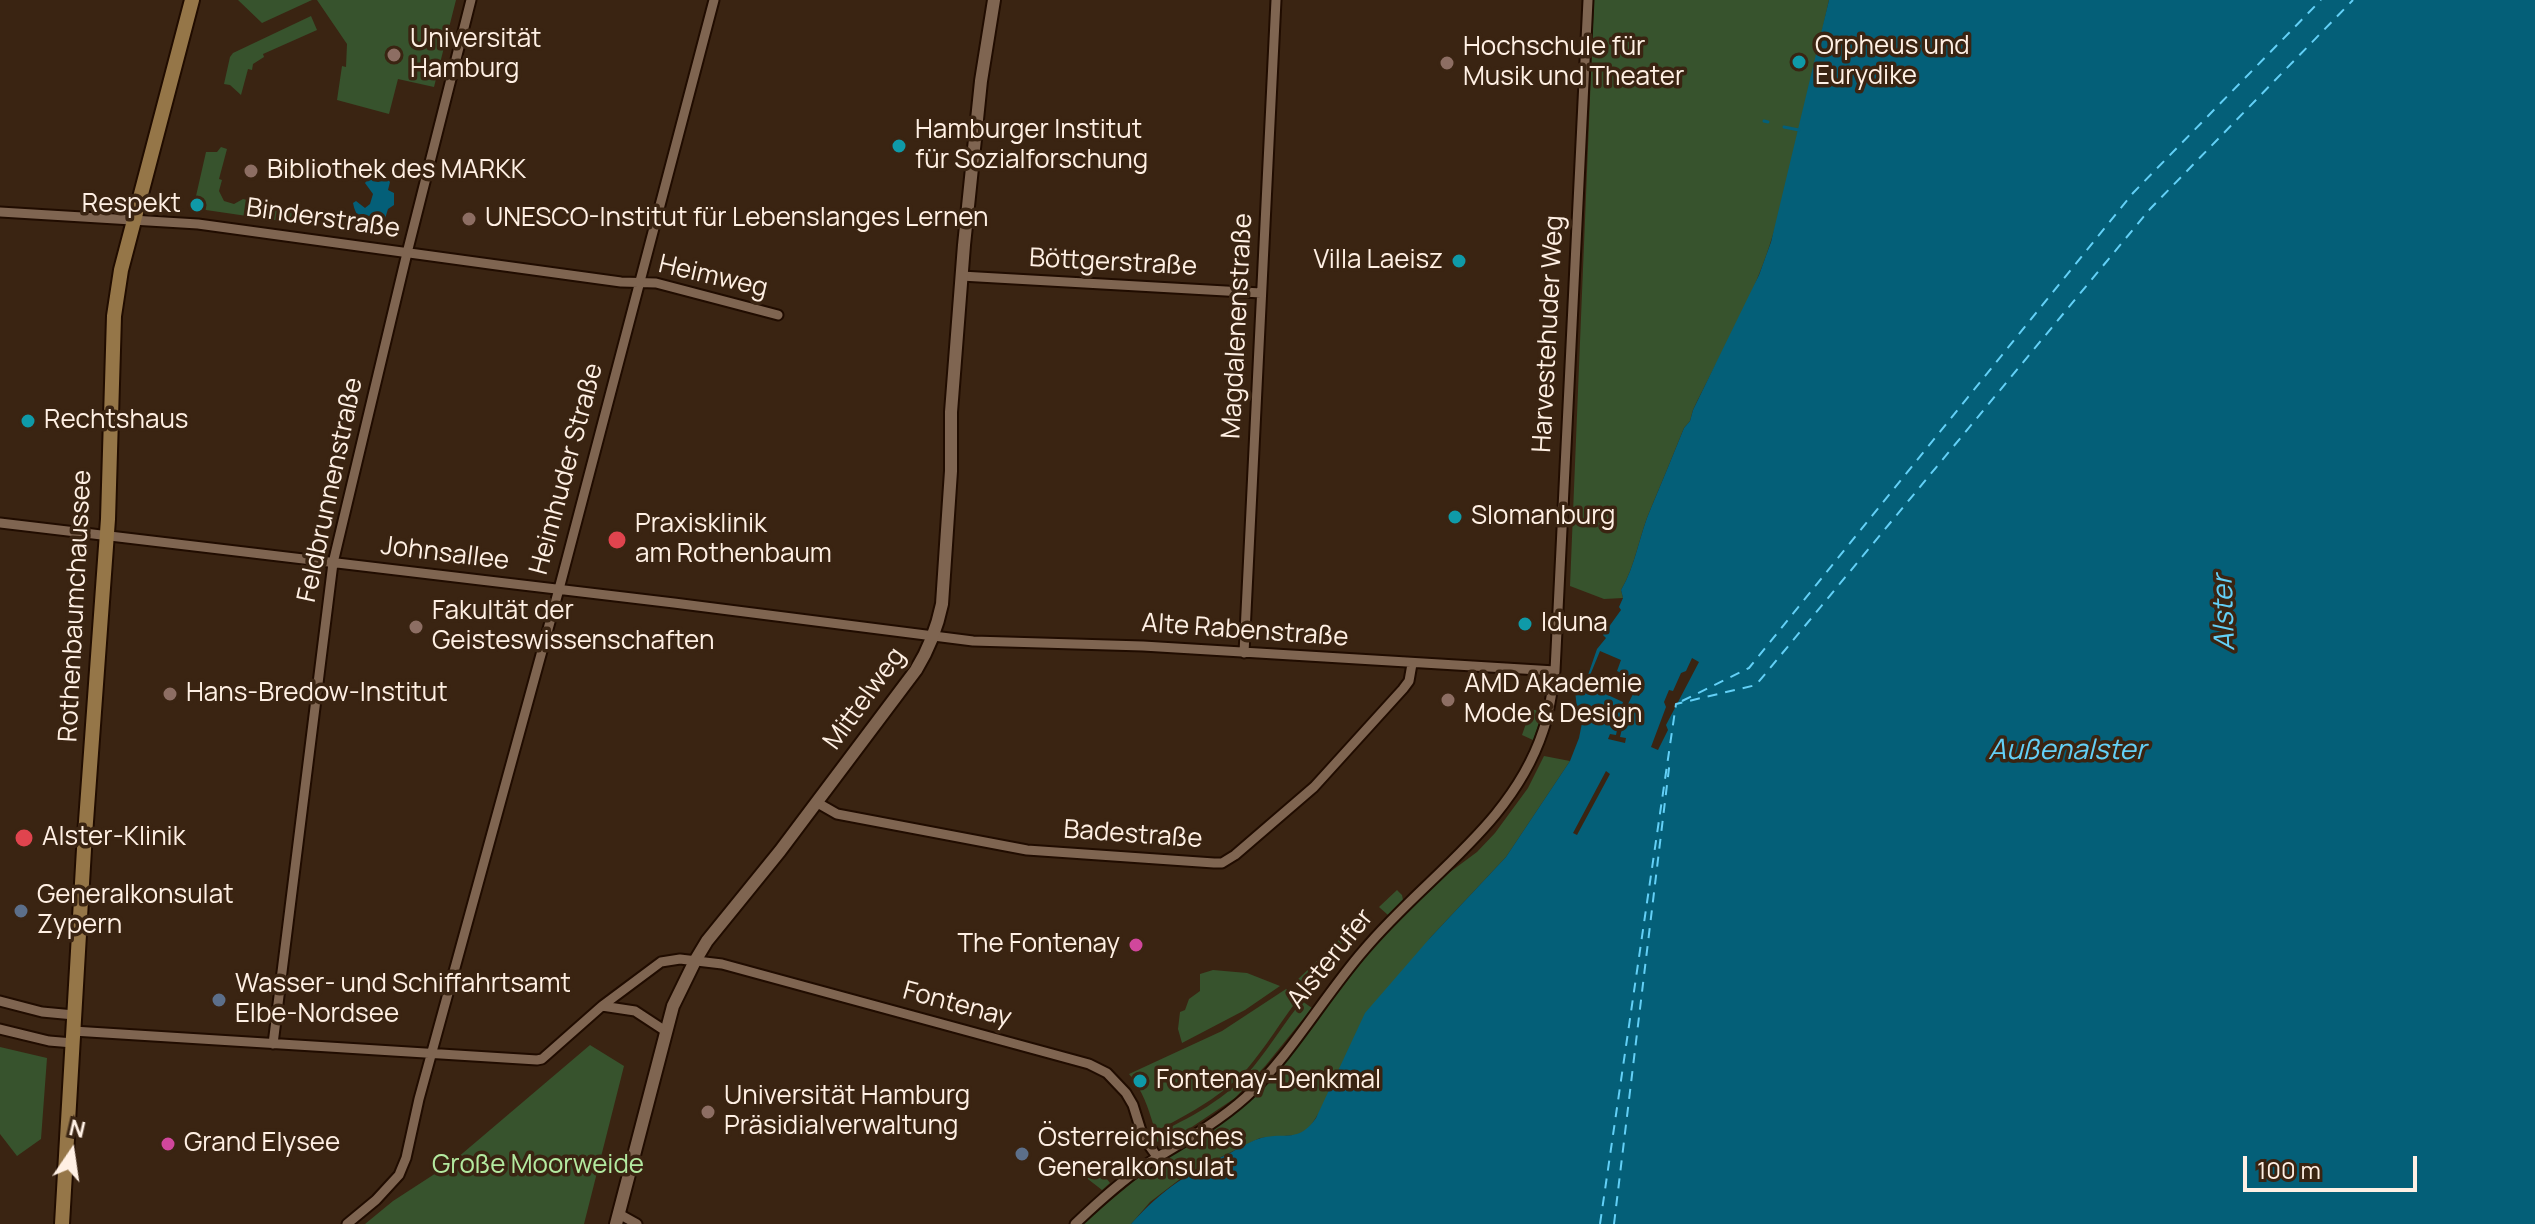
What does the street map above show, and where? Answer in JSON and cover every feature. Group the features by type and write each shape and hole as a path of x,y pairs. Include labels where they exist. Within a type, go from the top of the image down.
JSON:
{"main road":[{"name":"Rothenbaumchaussee","path":"62,1224 107,536 114,316 121,270 192,0"}],"street":[{"name":"Feldbrunnenstraße","path":"273,1044 333,563 471,0"},
{"name":"Heimhuder Straße","path":"347,1224 376,1200 399,1175 411,1135 714,0"},
{"name":"Mittelweg","path":"618,1219 673,1006 695,961 707,941 771,863 916,670 933,636 942,604 961,276 981,81 994,0"},
{"name":"Magdalenenstraße","path":"1244,653 1276,0"},
{"name":"Harvestehuder Weg","path":"1555,671 1588,0"},
{"name":"Binderstraße","path":"0,212 198,224 638,283"},
{"name":"Böttgerstraße","path":"961,276 1261,293"},
{"name":"Heimweg","path":"638,283 659,284 778,315"},
{"name":"Johnsallee","path":"0,523 933,636"},
{"name":"Alte Rabenstraße","path":"933,636 973,641 1143,646 1555,671"},
{"name":"Badestraße","path":"816,802 837,814 1014,848 1214,863 1229,860 1314,787 1403,689 1409,681 1412,664"},
{"name":"Alsterufer","path":"1075,1224 1121,1183 1228,1112 1252,1090 1272,1069 1364,949 1494,818 1513,793 1534,754 1546,722 1555,671"},
{"name":"Fontenay","path":"432,1055 542,1059 602,1006 661,962 680,959 722,964 1089,1064 1107,1073 1126,1093 1143,1137 1158,1158"},
{"path":"0,1001 42,1012 74,1015"},
{"path":"602,1006 635,1011 667,1032"},
{"path":"0,1029 49,1041 73,1037 273,1044 432,1055"},
{"path":"618,1219 637,1224"}],"green space":[{"path":"238,0 312,0 262,23"},
{"name":"Universität Hamburg","path":"317,0 456,0 434,87 398,79 389,114 337,100 342,66 346,67 347,44"},
{"path":"1594,0 1829,0 1795,154 1763,265 1684,428 1621,590 1623,598 1604,599 1570,586"},
{"path":"311,16 317,30 263,54 264,57 253,64 252,70 248,69 241,95 230,85 224,84 233,53"},
{"path":"221,147 227,149 219,179 222,180 219,191 224,201 234,204 243,199 320,214 315,226 206,210 196,196 206,152 217,152"},
{"path":"1531,709 1543,712 1533,740 1522,735"},
{"path":"1544,756 1570,761 1506,857 1430,938 1308,1130 1296,1135 1260,1138 1188,1173 1150,1202 1131,1224 1082,1224 1134,1181 1230,1116 1270,1077 1402,916 1495,833 1528,788"},
{"path":"1397,890 1403,900 1388,915 1379,907"},
{"path":"1350,929 1305,990 1294,983"},
{"path":"1213,970 1247,973 1280,986 1245,1010 1182,1043 1178,1029 1180,1012 1185,1010 1189,999 1200,991 1200,974"},
{"path":"1286,989 1299,998 1247,1069 1206,1103 1160,1129 1154,1127 1141,1093 1129,1074 1222,1031"},
{"path":"1302,1001 1312,1008 1235,1098 1168,1143 1156,1141 1152,1136 1207,1107 1243,1078"},
{"name":"Große Moorweide","path":"590,1045 624,1066 584,1224 365,1224 393,1201 450,1164"},
{"path":"0,1047 47,1058 41,1139 17,1156 0,1134"},
{"path":"1096,1163 1105,1171 1103,1174 1110,1183 1102,1190 1084,1176"}],"water":[{"name":"Außenalster","path":"1829,0 2535,0 2535,1224 1131,1224 1166,1191 1203,1167 1257,1139 1298,1134 1310,1126 1365,1013 1506,857 1570,761 1582,723 1575,691 1583,677 1587,678 1597,649 1606,638 1603,635 1621,610 1621,590 1651,508 1684,428 1759,275 1771,242"},
{"path":"368,179 390,182 388,190 394,193 394,205 388,209 384,222 363,221 354,209 353,203 356,201 365,208 370,204 373,194 365,183"}],"pier":[{"path":"1600,651 1621,660 1617,671 1644,684 1639,696 1633,694 1628,704 1620,737 1626,738 1625,743 1608,739 1610,734 1616,735 1623,702 1586,685"},
{"path":"1692,658 1699,662 1666,725 1668,730 1658,750 1651,747 1666,707 1664,702"},
{"path":"1606,771 1610,774 1577,835 1573,833"}],"waterway":[{"path":"1764,121 1768,122"},
{"path":"1784,127 1799,130"}],"ferry route":[{"path":"1682,701 1749,668 2133,193 2321,0"},
{"path":"1600,1224 1676,704 1756,685 2150,209 2353,0"},
{"path":"1614,1224 1670,760"}],"place":[{"name":"Universität Hamburg","path":"394,55"},
{"name":"Orpheus und Eurydike","path":"1799,62"},
{"name":"Hochschule für Musik und Theater","path":"1447,63"},
{"name":"Hamburger Institut für Sozialforschung","path":"899,146"},
{"name":"Bibliothek des MARKK","path":"251,171"},
{"name":"Respekt","path":"197,205"},
{"name":"UNESCO-Institut für Lebenslanges Lernen","path":"469,219"},
{"name":"Villa Laeisz","path":"1459,261"},
{"name":"Rechtshaus","path":"28,421"},
{"name":"Slomanburg","path":"1455,517"},
{"name":"Praxisklinik am Rothenbaum","path":"617,540"},
{"name":"Iduna","path":"1525,624"},
{"name":"Fakultät der Geisteswissenschaften","path":"416,627"},
{"name":"Hans-Bredow-Institut","path":"170,694"},
{"name":"AMD Akademie Mode & Design","path":"1448,700"},
{"name":"Alster-Klinik","path":"24,838"},
{"name":"Generalkonsulat Zypern","path":"21,911"},
{"name":"The Fontenay","path":"1136,945"},
{"name":"Wasser- und Schiffahrtsamt Elbe-Nordsee","path":"219,1000"},
{"name":"Fontenay-Denkmal","path":"1140,1081"},
{"name":"Universität Hamburg Präsidialverwaltung","path":"708,1112"},
{"name":"Grand Elysee","path":"168,1144"},
{"name":"Österreichisches Generalkonsulat","path":"1022,1154"}],"water label":[{"name":"Alster","path":"2225,613"}]}
